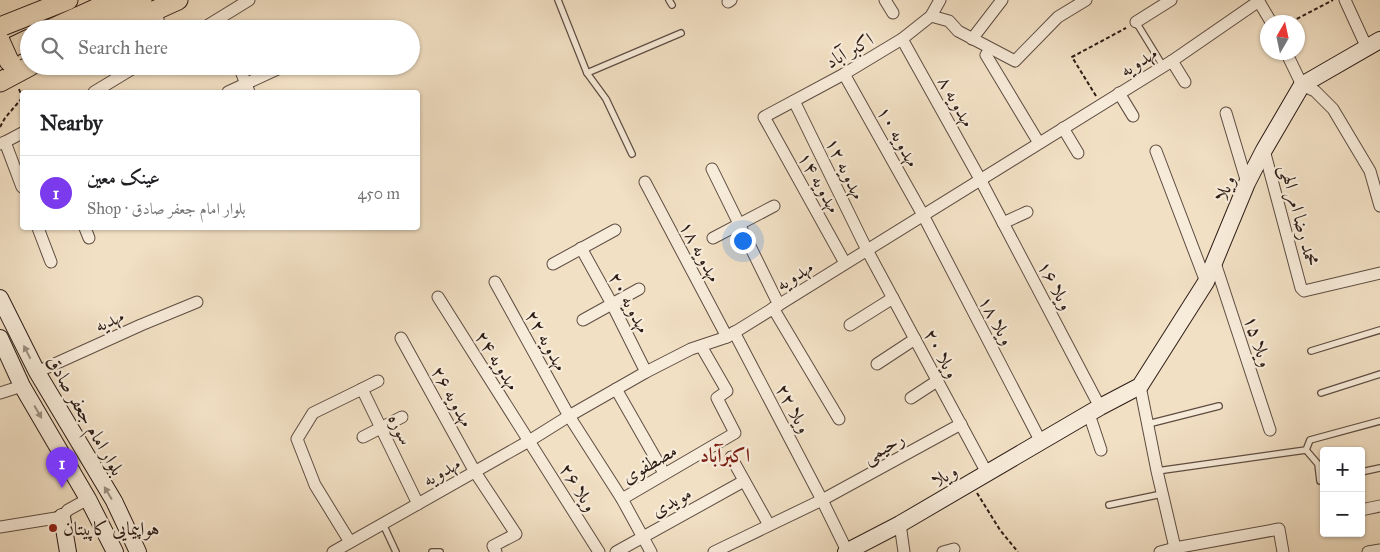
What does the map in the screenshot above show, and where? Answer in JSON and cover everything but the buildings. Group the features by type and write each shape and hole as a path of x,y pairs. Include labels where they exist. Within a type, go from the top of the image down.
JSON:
{"main road":[{"path":"6,23 42,5 68,0"},
{"path":"77,20 115,0"},
{"path":"90,20 178,0"},
{"path":"128,20 150,5"},
{"path":"0,41 8,61 14,65 0,98"}],"street":[{"path":"226,20 249,0"},
{"path":"885,0 893,13"},
{"name":"اکبر آباد","path":"764,117 902,40 931,16 940,0"},
{"path":"972,39 1002,0"},
{"path":"931,16 949,20 958,32 1015,61 1058,17 1086,0"},
{"path":"1136,22 1171,0"},
{"path":"1302,85 1373,44 1344,0"},
{"path":"1258,1 1267,15"},
{"name":"مهدویه","path":"334,552 646,372 691,350 731,334 1120,93 1258,1"},
{"path":"150,5 156,20"},
{"name":"مهدویه ۸","path":"902,40 980,179"},
{"path":"990,49 986,55 1039,143"},
{"path":"1290,60 1302,85 1315,91 1333,109 1370,171 1380,206"},
{"path":"1167,63 1185,82"},
{"name":"مهدویه ۱۰","path":"844,74 923,215"},
{"path":"97,90 122,75"},
{"path":"243,75 248,89 270,75"},
{"name":"ویلا","path":"846,552 900,524 1095,410 1140,386 1206,282 1247,183 1302,85"},
{"path":"1120,93 1132,116"},
{"name":"مهدویه ۱۲","path":"794,101 867,250"},
{"path":"1226,113 1247,183"},
{"name":"مهدویه ۱۴","path":"764,117 845,264"},
{"path":"1063,128 1078,153"},
{"path":"20,134 3,143 20,182"},
{"name":"محمد رضا امر الهی","path":"1264,150 1304,291 1380,273"},
{"path":"1156,151 1206,282"},
{"path":"712,169 776,306 839,418"},
{"name":"ویلا ۱۶","path":"980,179 1004,223 1095,410 1101,450"},
{"name":"مهدویه ۱۸","path":"645,182 731,334"},
{"path":"713,238 774,206"},
{"path":"1004,223 1026,212"},
{"name":"ویلا ۱۸","path":"923,215 1041,442"},
{"path":"39,230 51,262"},
{"path":"553,264 615,230"},
{"name":"مهدویه ۲۰","path":"581,248 646,372"},
{"name":"ویلا ۲۰","path":"867,250 987,473"},
{"name":"ویلا ۱۵","path":"1215,263 1270,430"},
{"name":"مهدویه ۲۲","path":"495,282 569,416"},
{"path":"583,320 639,289"},
{"name":"مهدویه ۲۴","path":"438,297 529,441"},
{"name":"بلوار امام جعفر صادق","path":"0,298 37,372 114,501 138,552"},
{"path":"850,325 893,298"},
{"name":"مهديه","path":"37,372 197,302"},
{"name":"ویلا ۲۲","path":"731,334 822,500 846,552"},
{"path":"0,338 22,386 88,498 115,552"},
{"name":"مهدویه ۲۶","path":"401,338 475,472 516,534 493,546 496,552"},
{"path":"877,364 915,339"},
{"name":"مصطفوی","path":"622,499 735,433 717,398 727,391 701,346"},
{"path":"350,542 316,485 297,439 313,413 378,381"},
{"path":"911,398 937,381"},
{"path":"0,393 22,386"},
{"path":"1140,386 1162,494 1176,550"},
{"name":"سوره","path":"362,389 418,504"},
{"path":"616,389 664,473"},
{"name":"مصطفوی","path":"569,416 622,499 651,552"},
{"path":"363,437 402,417"},
{"name":"رحیمی","path":"714,552 822,500 961,424"},
{"name":"ویلا ۲۶","path":"529,441 599,552"},
{"path":"730,457 769,525"},
{"name":"مویدی","path":"616,552 744,481"},
{"path":"0,527 62,517 68,510 88,498"},
{"path":"1365,509 1380,506"},
{"path":"62,517 68,552"},
{"path":"900,524 904,552"},
{"path":"1160,552 1279,529 1283,552"},
{"path":"1368,552 1380,550"}],"lane":[{"path":"558,0 587,73 606,99 632,154"},
{"path":"1136,22 1167,63"},
{"path":"587,73 681,33"},
{"path":"1311,351 1380,330"},
{"path":"1322,393 1380,374"},
{"path":"1148,424 1219,406"},
{"path":"1306,450 1310,440 1380,420"},
{"path":"1157,471 1306,450"},
{"path":"1306,450 1318,464 1320,481"},
{"path":"1365,471 1380,468"},
{"path":"1109,506 1162,494"},
{"path":"383,524 396,552"},
{"path":"432,552 440,552"}],"path":[{"path":"1305,15 1333,0"},
{"path":"1101,104 1072,57 1136,22"},
{"path":"0,127 20,100"},
{"path":"971,482 990,517 1018,552"}],"place":[{"name":"عینک معین","path":"62,488"},
{"name":"هواپیمایی کاپیتان","path":"53,528"}],"district":[{"name":"اکبرآباد","path":"725,455"}]}
